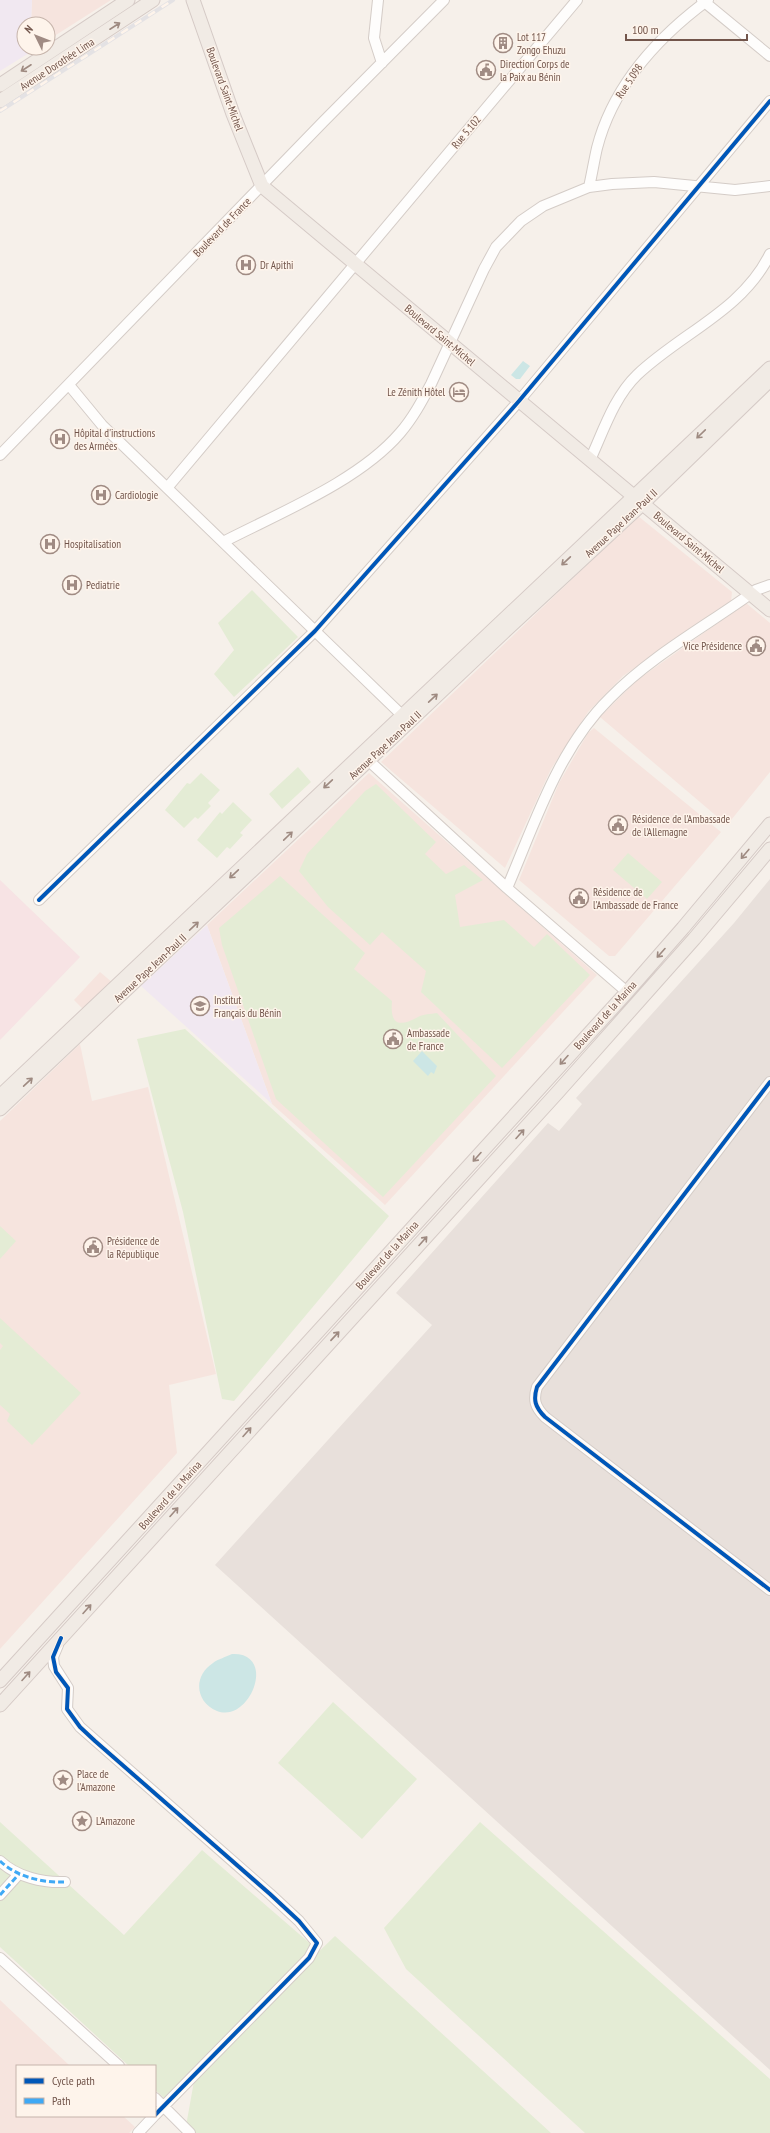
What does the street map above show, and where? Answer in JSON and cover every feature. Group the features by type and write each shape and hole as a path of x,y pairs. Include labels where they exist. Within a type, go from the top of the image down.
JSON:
{"main road":[{"name":"Avenue Dorothée Lima","path":"0,85 128,0"},
{"name":"Avenue Dorothée Lima","path":"0,101 153,0"},
{"name":"Boulevard Saint-Michel","path":"193,0 233,114 262,186 770,610"},
{"name":"Avenue Pape Jean-Paul II","path":"638,500 770,368"},
{"name":"Avenue Pape Jean-Paul II","path":"0,1109 66,1039 405,718 638,500 770,380"},
{"name":"Avenue Pape Jean-Paul II","path":"0,1096 66,1039 368,760 405,718"},
{"name":"Boulevard de la Marina","path":"0,1681 626,992 683,928 770,824"},
{"name":"Boulevard de la Marina","path":"0,1705 202,1481 554,1097 694,939 770,849"},
{"path":"221,1439 230,1451"},
{"path":"194,1467 202,1481"}],"street":[{"path":"378,0 374,38 382,63"},
{"name":"Boulevard de France","path":"0,456 444,0"},
{"name":"Rue 5.102","path":"167,488 354,263 577,0"},
{"path":"705,1 770,56"},
{"name":"Rue 5.098","path":"589,187 602,133 622,90 656,46 705,1"},
{"path":"39,900 315,631 519,401 770,101"},
{"path":"223,542 324,489 364,464 400,433 420,404 484,269 504,238 521,221 543,206 589,187 638,182 666,183 735,190 770,186"},
{"path":"590,460 626,387 648,366 736,300 758,276 770,254"},
{"path":"69,385 102,425 405,718"},
{"path":"507,888 558,771 574,743 590,720 610,697 633,677 751,594 770,585"},
{"path":"368,760 507,888 626,992"},
{"path":"770,1082 537,1387 535,1402 538,1410 545,1417 770,1590"},
{"path":"61,1638 53,1657 54,1666 68,1688 67,1709 72,1718 95,1741 270,1894 299,1921 317,1943 309,1958 156,2113"},
{"path":"0,1861 19,1874 49,1883 65,1882"},
{"path":"0,1895 19,1874"},
{"path":"0,1958 118,2065"},
{"path":"156,2099 190,2133"},
{"path":"138,2133 152,2117"}],"shaded area":[{"path":"0,0 32,0 31,16 16,16 16,56 24,56 0,71"},
{"path":"32,0 111,0 56,35 56,16 31,16"},
{"path":"638,516 732,592 731,602 623,676 588,712 551,769 505,868 381,762"},
{"path":"746,603 770,623 770,772 727,825 600,717 636,681"},
{"path":"594,728 721,832 615,956 609,956 519,880 559,783 588,733"},
{"name":"Ambassade de France","path":"369,773 597,975 385,1205 272,1104 207,925"},
{"path":"770,879 770,2070 215,1565 432,1325 396,1293 548,1123 559,1131 582,1104 576,1098 734,923"},
{"path":"0,880 80,957 0,1040"},
{"name":"Institut Français du Bénin","path":"207,925 272,1104 141,986"},
{"path":"100,972 113,983 84,1010 74,1000"},
{"name":"Présidence de la République","path":"80,1044 92,1101 148,1087 216,1374 169,1385 177,1453 0,1649 0,1121"},
{"path":"0,2000 69,2065 16,2065 16,2117 124,2117 135,2127 129,2133 0,2133"}],"green space":[{"path":"252,590 298,637 234,697 214,674 234,650 218,623"},
{"path":"298,767 311,782 282,809 269,794"},
{"path":"201,773 220,790 208,803 211,806 198,819 195,817 184,828 165,810 187,783 190,784"},
{"path":"376,784 436,842 425,854 446,874 464,865 483,880 455,895 460,927 504,920 534,947 547,934 590,975 502,1068 421,992 426,971 382,932 370,945 328,907 299,871 307,854 365,791"},
{"path":"233,802 252,820 240,833 243,835 230,849 227,847 217,858 197,840 220,812 222,814"},
{"path":"628,853 662,882 647,899 613,870"},
{"path":"280,876 365,953 354,969 392,1001 392,1015 397,1022 405,1022 422,1015 437,1013 496,1076 383,1197 276,1099 222,945 219,928"},
{"path":"185,1029 389,1216 234,1401 222,1399 183,1212 137,1039"},
{"path":"0,1226 16,1241 0,1259"},
{"path":"0,1318 81,1393 32,1445 7,1421 10,1414 0,1405 0,1350 3,1346 0,1343"},
{"path":"333,1702 417,1779 362,1839 278,1763"},
{"path":"0,1822 124,1935 202,1850 313,1946 164,2098 156,2091 156,2065 128,2065 0,1947"},
{"path":"480,1822 770,2079 770,2133 585,2133 406,1969 384,1928"},
{"path":"335,1936 551,2133 190,2133 186,2126 196,2070"}],"water":[{"path":"523,361 530,366 520,379 516,379 511,375"},
{"path":"422,1051 437,1066 434,1074 431,1072 428,1076 413,1061"},
{"path":"232,1654 246,1656 254,1664 256,1675 254,1687 248,1698 240,1707 229,1712 217,1711 204,1702 199,1688 200,1682 202,1675 207,1668 220,1659"}],"railway":[{"path":"0,111 173,0"}],"marked path":[{"path":"0,1861 14,1871 31,1878 65,1882"},
{"path":"0,1895 19,1874"}],"cycle path":[{"path":"39,900 315,631 519,401 770,101"},
{"path":"770,1082 537,1387 535,1396 537,1407 545,1417 770,1590"},
{"path":"61,1638 53,1657 56,1672 68,1688 67,1709 80,1727 270,1894 299,1921 317,1943 309,1958 156,2114"}],"place":[{"name":"Lot 117 Zongo Ehuzu","path":"503,43"},
{"name":"Direction Corps de la Paix au Bénin","path":"486,70"},
{"name":"Dr Apithi","path":"246,265"},
{"name":"Le Zénith Hôtel","path":"459,392"},
{"name":"Hôpital d'instructions des Armées","path":"60,439"},
{"name":"Cardiologie","path":"101,495"},
{"name":"Hospitalisation","path":"50,544"},
{"name":"Pediatrie","path":"72,585"},
{"name":"Vice Présidence","path":"756,646"},
{"name":"Résidence de l'Ambassade de l'Allemagne","path":"618,825"},
{"name":"Résidence de l'Ambassade de France","path":"579,898"},
{"name":"Institut Français du Bénin","path":"200,1006"},
{"name":"Ambassade de France","path":"393,1039"},
{"name":"Présidence de la République","path":"93,1247"},
{"name":"Place de l'Amazone","path":"63,1780"},
{"name":"L'Amazone","path":"82,1821"}]}
